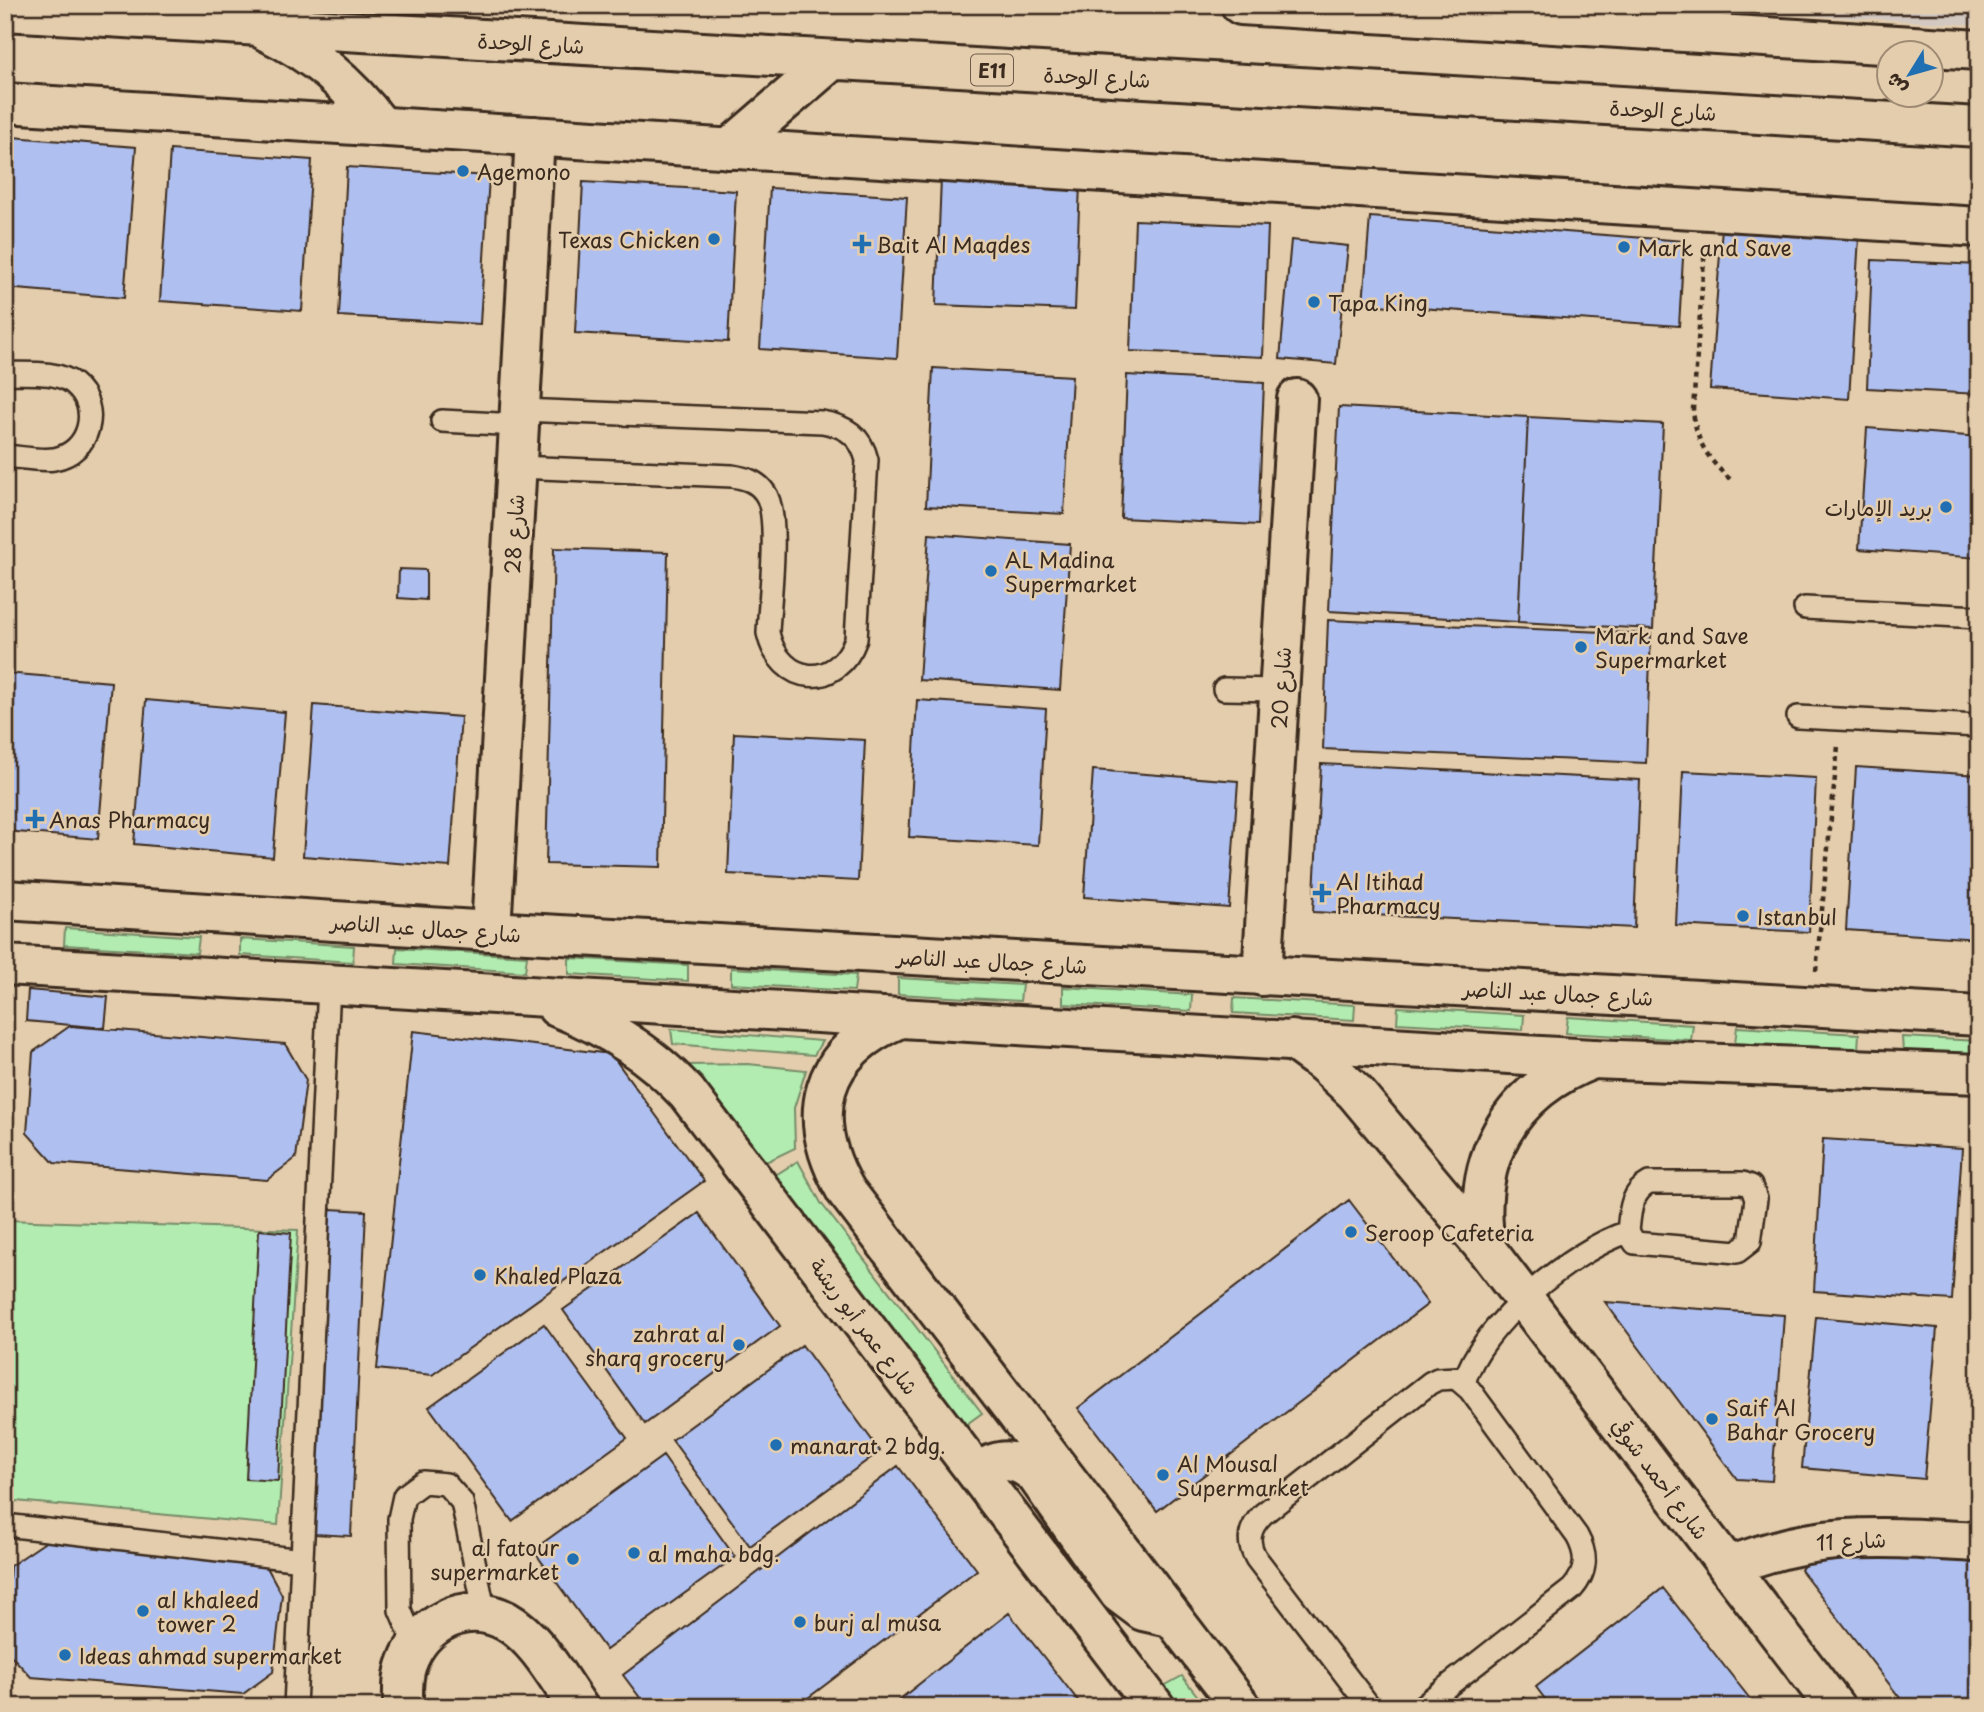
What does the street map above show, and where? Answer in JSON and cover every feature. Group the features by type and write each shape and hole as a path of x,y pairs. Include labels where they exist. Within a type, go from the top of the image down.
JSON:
{"main road":[{"path":"1241,5 1979,50"},
{"name":"شارع الوحدة","path":"5,11 1979,127"},
{"path":"255,26 291,43 325,65 355,92 381,126"},
{"path":"729,149 832,60"},
{"path":"5,103 1979,227"},
{"name":"شارع 28","path":"491,931 535,136"},
{"name":"شارع 20","path":"1262,976 1297,399"},
{"name":"شارع جمال عبد الناصر","path":"5,900 491,931 1979,1016"},
{"path":"5,965 1593,1059 1979,1074"},
{"name":"شارع عمر أبو ريشة","path":"532,997 601,1026 664,1068 687,1093 1155,1707"},
{"path":"900,1018 861,1038 851,1046 834,1070 822,1119 825,1144 833,1169 846,1191 1241,1707"},
{"name":"شارع أحمد شوقي","path":"1292,1040 1325,1064 1355,1093 1486,1249 1835,1707"},
{"path":"1486,1249 1481,1221 1483,1192 1488,1164 1499,1138 1530,1095 1560,1073 1593,1059"},
{"path":"978,1474 988,1465 1001,1461 1026,1466 1036,1475 1119,1593 1143,1611 1172,1617"},
{"name":"شارع 11","path":"1728,1567 1761,1553 1828,1538 1863,1536 1979,1542"},
{"path":"402,1707 405,1667 415,1645 428,1629 445,1618 465,1613 485,1614 506,1621 536,1649 578,1707"}],"lane":[{"path":"5,373 55,376 73,384 86,398 91,418 86,437 73,452 54,459 5,456"},
{"path":"442,421 519,417 822,422 846,429 864,448 867,460 856,639 850,654 840,666 826,674 810,676 793,672 780,662 771,649 768,633 773,511 764,490 755,482 732,476 517,467"},
{"path":"1805,608 1979,617"},
{"path":"1224,689 1279,690"},
{"path":"1798,717 1979,726"},
{"path":"295,1707 329,985"},
{"path":"1649,1183 1742,1184 1751,1186 1756,1194 1752,1238 1746,1247 1737,1252 1639,1244 1628,1232 1633,1199 1639,1189 1649,1183"},
{"path":"1464,1383 1475,1356 1524,1298 1583,1252 1628,1232"},
{"path":"1370,1707 1256,1558 1249,1539 1251,1530 1263,1514 1430,1383 1447,1378 1464,1383 1577,1536 1583,1547 1584,1569 1572,1588 1421,1707"},
{"path":"415,1645 400,1610 399,1519 404,1496 423,1482 446,1484 463,1502 485,1614"},
{"path":"5,1525 302,1560"}],"path":[{"path":"1707,210 1693,409 1699,441 1717,468 1730,479"},
{"path":"1812,1006 1840,719"}],"shaded area":[{"path":"1640,5 1979,5 1979,25 1856,18"}],"green space":[{"path":"65,928 199,937 197,953 64,945"},
{"path":"240,939 354,946 353,962 240,955"},
{"path":"397,948 527,956 525,972 396,964"},
{"path":"569,958 688,965 688,981 569,974"},
{"path":"731,968 856,975 854,991 731,984"},
{"path":"898,978 1022,985 1020,1001 898,994"},
{"path":"1063,987 1192,995 1191,1011 1063,1004"},
{"path":"1234,998 1355,1005 1354,1020 1233,1013"},
{"path":"1398,1007 1524,1015 1523,1030 1397,1023"},
{"path":"1568,1017 1693,1025 1691,1040 1566,1033"},
{"path":"1737,1027 1859,1034 1858,1050 1735,1043"},
{"path":"671,1029 822,1041 814,1055 673,1044"},
{"path":"1902,1037 1979,1041 1979,1057 1903,1052"},
{"path":"748,1064 806,1070 794,1108 795,1148 764,1163 689,1065"},
{"path":"798,1161 821,1203 982,1413 964,1426 774,1176"},
{"path":"5,1220 298,1230 278,1525 5,1500"},
{"path":"1182,1676 1206,1707 1179,1707 1164,1686"}],"building":[{"path":"12,137 136,147 124,298 5,288 5,221"},
{"path":"170,150 312,160 302,311 160,301"},
{"path":"347,167 489,176 480,324 339,316"},
{"path":"941,178 1080,184 1075,310 936,305"},
{"path":"583,182 736,191 728,342 575,333"},
{"path":"770,188 907,197 897,358 760,349"},
{"path":"1370,217 1684,241 1679,326 1363,304"},
{"path":"1135,220 1268,226 1263,357 1130,351"},
{"path":"1722,227 1859,237 1849,399 1710,389"},
{"name":"Tapa King","path":"1291,240 1348,246 1336,364 1280,359"},
{"path":"1872,260 1979,265 1979,394 1867,388"},
{"path":"933,368 1072,376 1064,514 926,506"},
{"path":"1127,375 1264,383 1258,525 1121,518"},
{"path":"1339,407 1528,417 1518,622 1329,611"},
{"path":"1528,417 1663,424 1653,629 1518,622"},
{"path":"1867,428 1979,437 1979,558 1859,549"},
{"path":"929,534 1070,544 1060,690 919,680"},
{"path":"554,548 668,552 661,867 546,864"},
{"path":"399,569 426,570 426,600 398,598"},
{"path":"1328,620 1651,634 1646,763 1323,749"},
{"path":"5,673 111,682 98,839 5,831"},
{"path":"146,700 285,712 273,857 134,844"},
{"path":"917,700 1046,709 1038,845 909,837"},
{"path":"314,705 461,717 450,867 303,856"},
{"path":"734,733 865,740 858,881 728,874"},
{"path":"1321,764 1640,780 1634,928 1313,912"},
{"path":"1856,767 1979,775 1979,939 1846,930"},
{"path":"1093,770 1238,781 1229,908 1084,897"},
{"path":"1683,771 1816,778 1809,932 1676,925"},
{"path":"28,990 108,997 105,1028 26,1021"},
{"path":"70,1026 285,1044 306,1080 296,1158 267,1180 54,1163 27,1133 33,1052"},
{"name":"Khaled Plaza","path":"413,1031 611,1054 704,1181 432,1375 377,1369"},
{"path":"1823,1139 1962,1148 1952,1300 1814,1291"},
{"path":"1349,1200 1428,1304 1157,1511 1078,1408"},
{"path":"330,1209 366,1211 351,1536 314,1534"},
{"path":"699,1213 780,1326 645,1424 563,1310"},
{"path":"259,1230 291,1233 278,1481 246,1479"},
{"path":"1979,1257 1979,1304 1975,1304"},
{"path":"1605,1302 1784,1315 1772,1481 1737,1479"},
{"path":"1816,1317 1937,1328 1924,1479 1802,1468"},
{"path":"544,1324 627,1438 512,1521 429,1407"},
{"name":"manarat 2 bdg.","path":"802,1345 880,1451 750,1546 672,1440"},
{"name":"al maha bdg.","path":"663,1456 735,1557 606,1650 533,1550"},
{"name":"burj al musa","path":"898,1466 977,1570 796,1707 647,1707 623,1675"},
{"name":"al khaleed tower 2","path":"47,1541 262,1558 282,1595 273,1672 243,1694 31,1677 5,1649 10,1566"},
{"path":"1814,1549 1979,1561 1979,1707 1907,1707 1801,1570"},
{"path":"1663,1588 1754,1704 1750,1707 1551,1707 1536,1687"},
{"path":"1009,1613 1083,1707 890,1707"},
{"path":"1523,1697 1530,1707 1510,1707"}],"place":[{"name":"Agemono","path":"463,171"},
{"name":"Texas Chicken","path":"714,239"},
{"name":"Bait Al Maqdes","path":"862,244"},
{"name":"Mark and Save","path":"1624,247"},
{"name":"Tapa King","path":"1314,302"},
{"name":"بريد الإمارات","path":"1946,507"},
{"name":"AL Madina Supermarket","path":"991,571"},
{"name":"Mark and Save Supermarket","path":"1581,647"},
{"name":"Anas Pharmacy","path":"35,819"},
{"name":"Al Itihad Pharmacy","path":"1322,893"},
{"name":"Istanbul","path":"1743,916"},
{"name":"Seroop Cafeteria","path":"1351,1232"},
{"name":"Khaled Plaza","path":"480,1275"},
{"name":"zahrat al sharq grocery","path":"739,1345"},
{"name":"Saif Al Bahar Grocery","path":"1712,1419"},
{"name":"manarat 2 bdg.","path":"776,1445"},
{"name":"Al Mousal Supermarket","path":"1163,1475"},
{"name":"al maha bdg.","path":"634,1553"},
{"name":"al fatour supermarket","path":"573,1559"},
{"name":"al khaleed tower 2","path":"143,1611"},
{"name":"burj al musa","path":"800,1622"},
{"name":"Ideas ahmad supermarket","path":"65,1655"}]}
